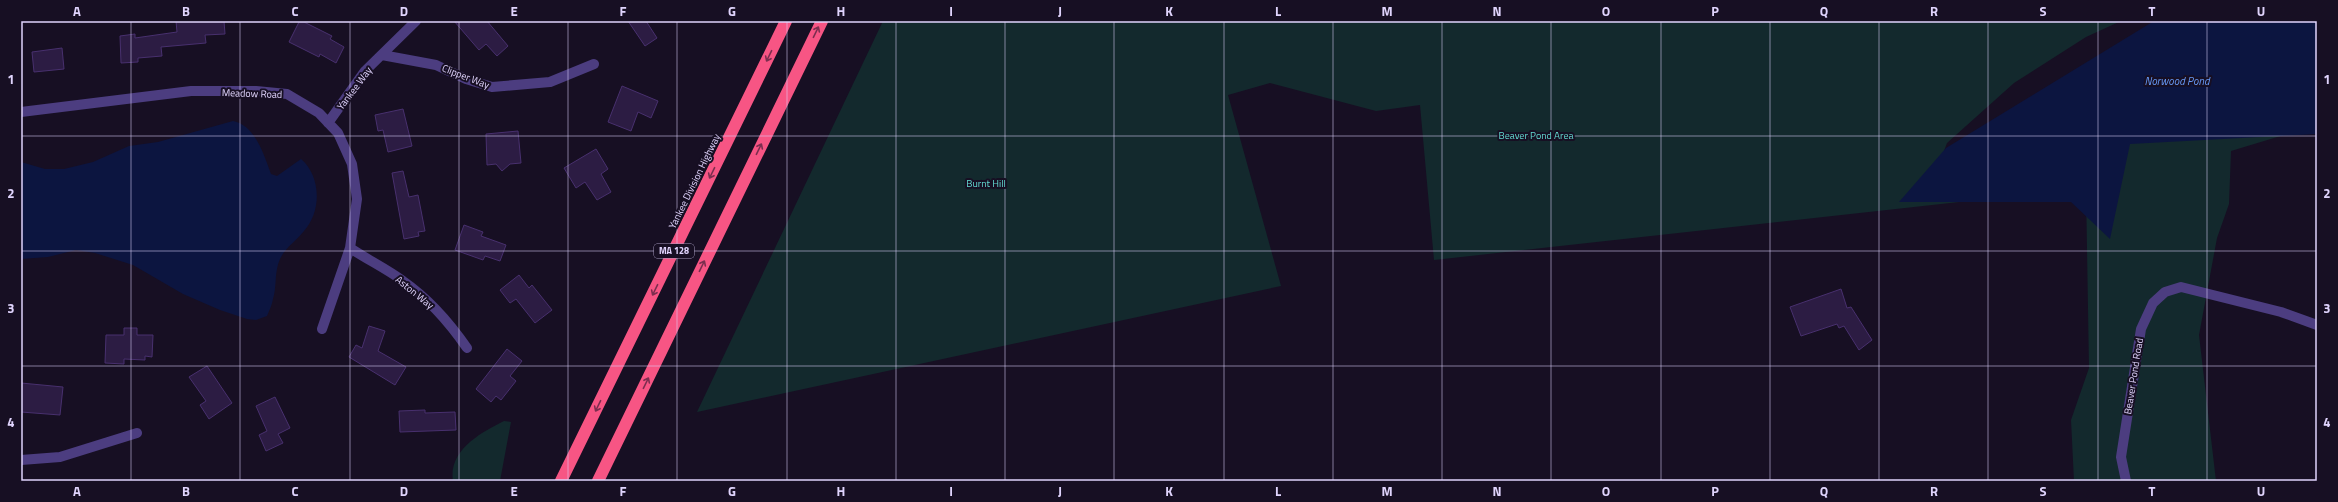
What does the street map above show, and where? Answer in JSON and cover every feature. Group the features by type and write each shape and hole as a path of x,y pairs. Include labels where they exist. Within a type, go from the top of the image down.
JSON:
{"highway":[{"name":"Yankee Division Highway","path":"561,481 786,21"},
{"name":"MA 128","path":"598,481 822,21"}],"street":[{"name":"Yankee Way","path":"328,123 366,71 416,21"},
{"name":"Clipper Way","path":"382,56 436,65 466,79 492,87 550,82 594,64"},
{"name":"Meadow Road","path":"21,112 191,91 256,91 287,94 319,114 338,133 352,164 357,199 350,248 322,329"},
{"name":"Aston Way","path":"350,248 403,280 428,300 450,324 467,348"},
{"name":"Beaver Pond Road","path":"2126,481 2121,457 2141,329 2154,303 2164,292 2181,287 2281,312 2317,325"},
{"path":"21,460 60,457 137,433"}],"green space":[{"path":"883,21 2121,21 2086,37 2014,83 1947,143 1944,151 2149,119 2317,125 2231,151 2229,204 2217,238 2199,335 2216,481 2074,481 2071,420 2089,368 2086,188 1434,260 1420,105 1376,111 1270,83 1228,95 1281,286 697,412"},
{"path":"504,421 511,422 500,481 453,481 453,470 461,451 477,437"}],"water":[{"name":"Norwood Pond","path":"2154,21 2317,21 2317,134 2130,144 2110,239 2071,202 1899,202 1946,148"},
{"path":"233,121 247,128 253,135 262,150 271,174 277,176 301,159 308,166 317,194 314,214 310,223 280,259 272,303 267,316 256,320 247,319 220,310 183,294 133,265 95,253 76,250 48,257 21,259 21,162 45,169 64,169 93,162 129,146 158,142"}],"building":[{"path":"176,21 224,21 225,34 205,35 206,43 161,47 162,56 138,58 138,62 121,63 120,36 135,34 135,38 177,32"},
{"path":"454,21 487,21 508,46 497,56 486,44 479,50"},
{"path":"628,21 646,21 657,38 645,46"},
{"path":"299,22 304,22 332,36 330,39 344,47 336,63 320,54 319,57 289,42"},
{"path":"62,48 64,69 34,72 32,52"},
{"path":"622,86 658,101 651,118 638,112 631,131 608,122"},
{"path":"403,109 412,146 388,152 383,130 378,131 375,115"},
{"path":"518,131 521,163 510,164 502,171 496,164 487,165 486,134"},
{"path":"596,149 608,169 601,174 611,192 597,200 585,182 576,188 564,168"},
{"path":"403,171 409,197 418,195 425,231 418,232 419,236 404,239 392,173"},
{"path":"464,225 483,232 481,236 506,245 500,261 485,256 483,260 455,250"},
{"path":"519,275 529,288 532,285 552,310 535,323 516,299 510,303 500,290"},
{"path":"1841,289 1847,308 1851,307 1872,340 1859,350 1844,326 1839,328 1837,324 1801,336 1790,307"},
{"path":"369,326 385,331 378,351 406,367 395,385 349,357 356,345 362,348"},
{"path":"124,328 137,328 137,335 153,335 152,357 145,356 145,360 124,359 124,364 105,363 106,335 124,335"},
{"path":"507,349 522,361 510,376 516,381 501,400 496,396 491,402 476,389"},
{"path":"207,366 232,403 209,419 200,405 206,401 189,377"},
{"path":"21,383 63,387 60,415 21,412"},
{"path":"275,397 290,428 278,434 283,443 266,451 259,435 267,431 256,406"},
{"path":"425,410 425,413 455,412 456,430 400,432 399,411"}],"park label":[{"name":"Beaver Pond Area","path":"1536,135"},
{"name":"Burnt Hill","path":"986,183"}]}
